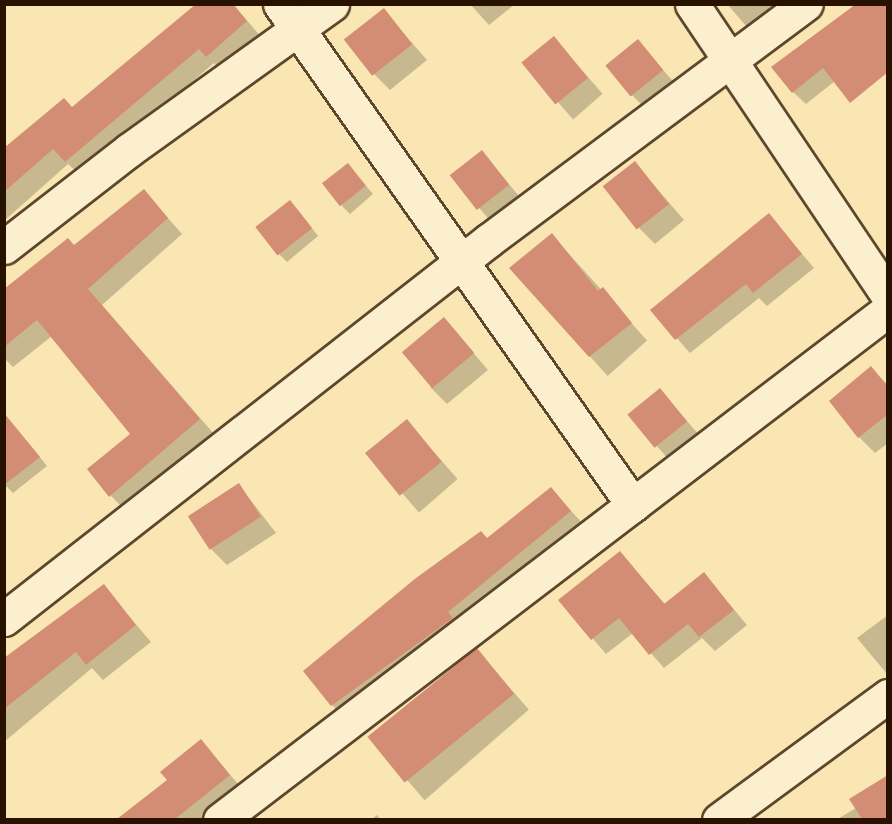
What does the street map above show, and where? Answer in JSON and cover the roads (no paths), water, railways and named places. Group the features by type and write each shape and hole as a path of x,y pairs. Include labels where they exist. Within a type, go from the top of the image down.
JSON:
{"street":[{"path":"4,247 289,17 332,4"},
{"path":"692,4 888,296"},
{"path":"4,619 458,264 729,57 806,4"},
{"path":"289,17 458,264 633,505"},
{"path":"220,819 888,310"},
{"path":"719,819 888,696"}]}
